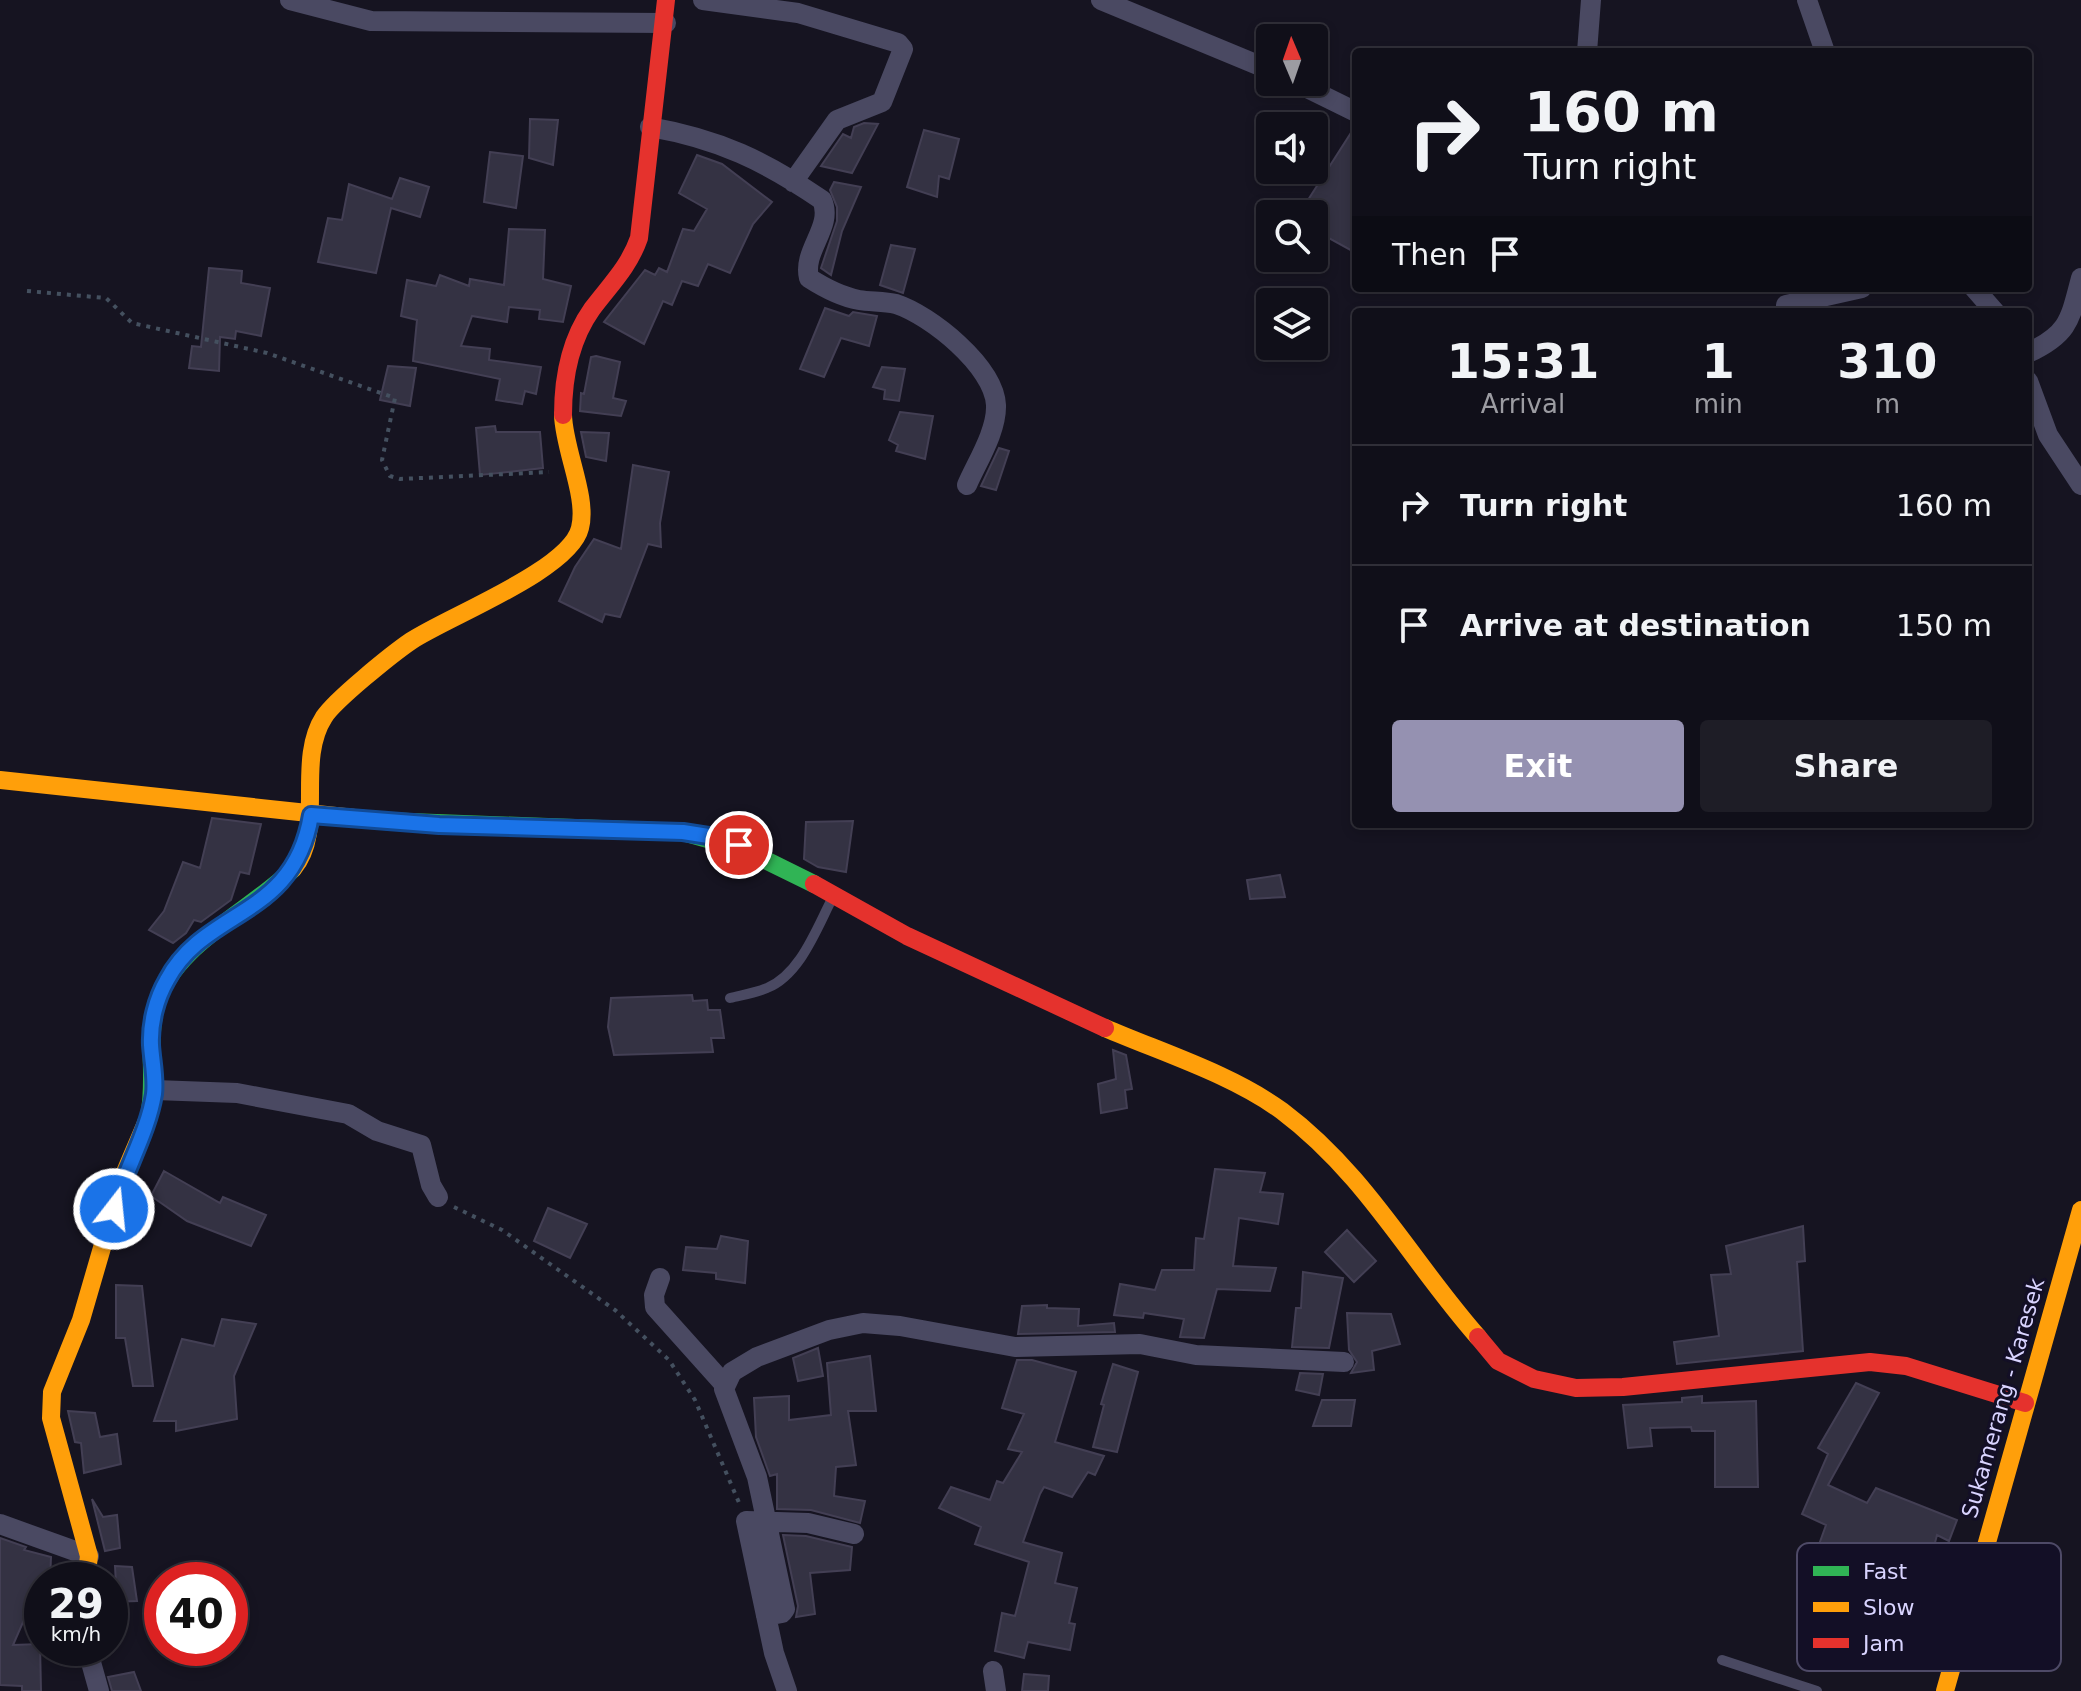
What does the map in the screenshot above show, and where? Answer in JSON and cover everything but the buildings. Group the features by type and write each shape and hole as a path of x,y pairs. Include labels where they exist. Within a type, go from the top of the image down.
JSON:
{"street":[{"path":"290,0 361,20 666,23"},
{"path":"88,1562 51,1418 52,1392 81,1320 122,1179 149,1117 155,1090 150,1040 156,1003 179,960 273,889 297,865 311,815 309,755 315,732 326,713 410,642 496,597 570,551 579,537 582,519 562,414 565,381 574,346 588,317 625,270 635,251 650,178 650,127 666,23 666,0"},
{"path":"703,0 798,13 898,43 903,49 882,102 837,120 793,182"},
{"path":"1101,0 1256,64"},
{"path":"1587,48 1591,0"},
{"path":"1807,0 1824,48"},
{"path":"1323,96 1352,110"},
{"path":"650,127 721,143 825,202 825,221 808,263 809,278 856,299 884,302 918,313 940,328 991,384 996,415 967,485"},
{"path":"2058,338 2070,320 2081,278"},
{"path":"1786,305 1844,292"},
{"path":"1978,292 1992,308"},
{"path":"2032,351 2058,338 2081,337"},
{"path":"2032,392 2048,435 2081,485"},
{"path":"0,780 227,802 311,815 485,826 683,832 721,838 758,852 904,935 1027,994 1148,1044 1251,1092 1282,1111 1335,1157 1384,1211 1466,1324 1498,1361 1534,1379 1576,1388 1623,1387 1870,1362 1906,1366 2025,1403"},
{"path":"155,1090 237,1093 356,1116 377,1131 421,1145 431,1185 438,1197"},
{"name":"Sukamerang - Karesek","path":"1986,1543 2081,1210"},
{"path":"660,1278 654,1295 655,1307 724,1384 725,1396 752,1460 756,1520 785,1609 773,1615 787,1691"},
{"path":"724,1384 732,1372 757,1357 829,1330 863,1323 900,1326 1015,1347 1140,1344 1196,1355 1344,1362"},
{"path":"756,1520 808,1523 854,1534"},
{"path":"0,1524 89,1556"},
{"path":"92,1666 99,1691"},
{"name":"Sukamerang - Karesek","path":"1945,1691 1951,1671"}],"lane":[{"path":"730,998 770,987 787,973 799,959 834,895"},
{"path":"1722,1660 1817,1691"}],"path":[{"path":"27,291 106,298 132,323 259,350 395,398 382,460 390,476 400,479 572,470"},
{"path":"438,1197 502,1230 615,1310 669,1360 695,1400 756,1520"}],"traffic: fast":[{"path":"383,821 683,832 743,849 814,884"},
{"path":"149,1116 153,1020 164,985 195,947 293,869"}],"traffic: slow":[{"path":"293,869 303,853 308,835 310,775 316,735 330,709 411,641 532,576 571,544 580,528 582,516 563,415"},
{"path":"0,780 383,821"},
{"path":"1105,1028 1219,1075 1282,1111 1339,1162 1478,1337"},
{"path":"88,1562 51,1418 52,1392 81,1320 122,1179 149,1116"},
{"path":"1987,1543 2081,1210"},
{"path":"1945,1691 1951,1671"}],"traffic: jam":[{"path":"563,415 566,373 578,333 624,267 639,238 666,0"},
{"path":"814,884 907,936 1105,1028"},
{"path":"1478,1337 1498,1361 1534,1379 1576,1388 1623,1387 1870,1362 1906,1366 2025,1403"}],"route":[{"path":"114,1209 122,1179 149,1117 155,1090 150,1040 156,1003 167,979 179,960 237,918 297,865 311,815 439,825 683,832 721,838 739,845"}]}
